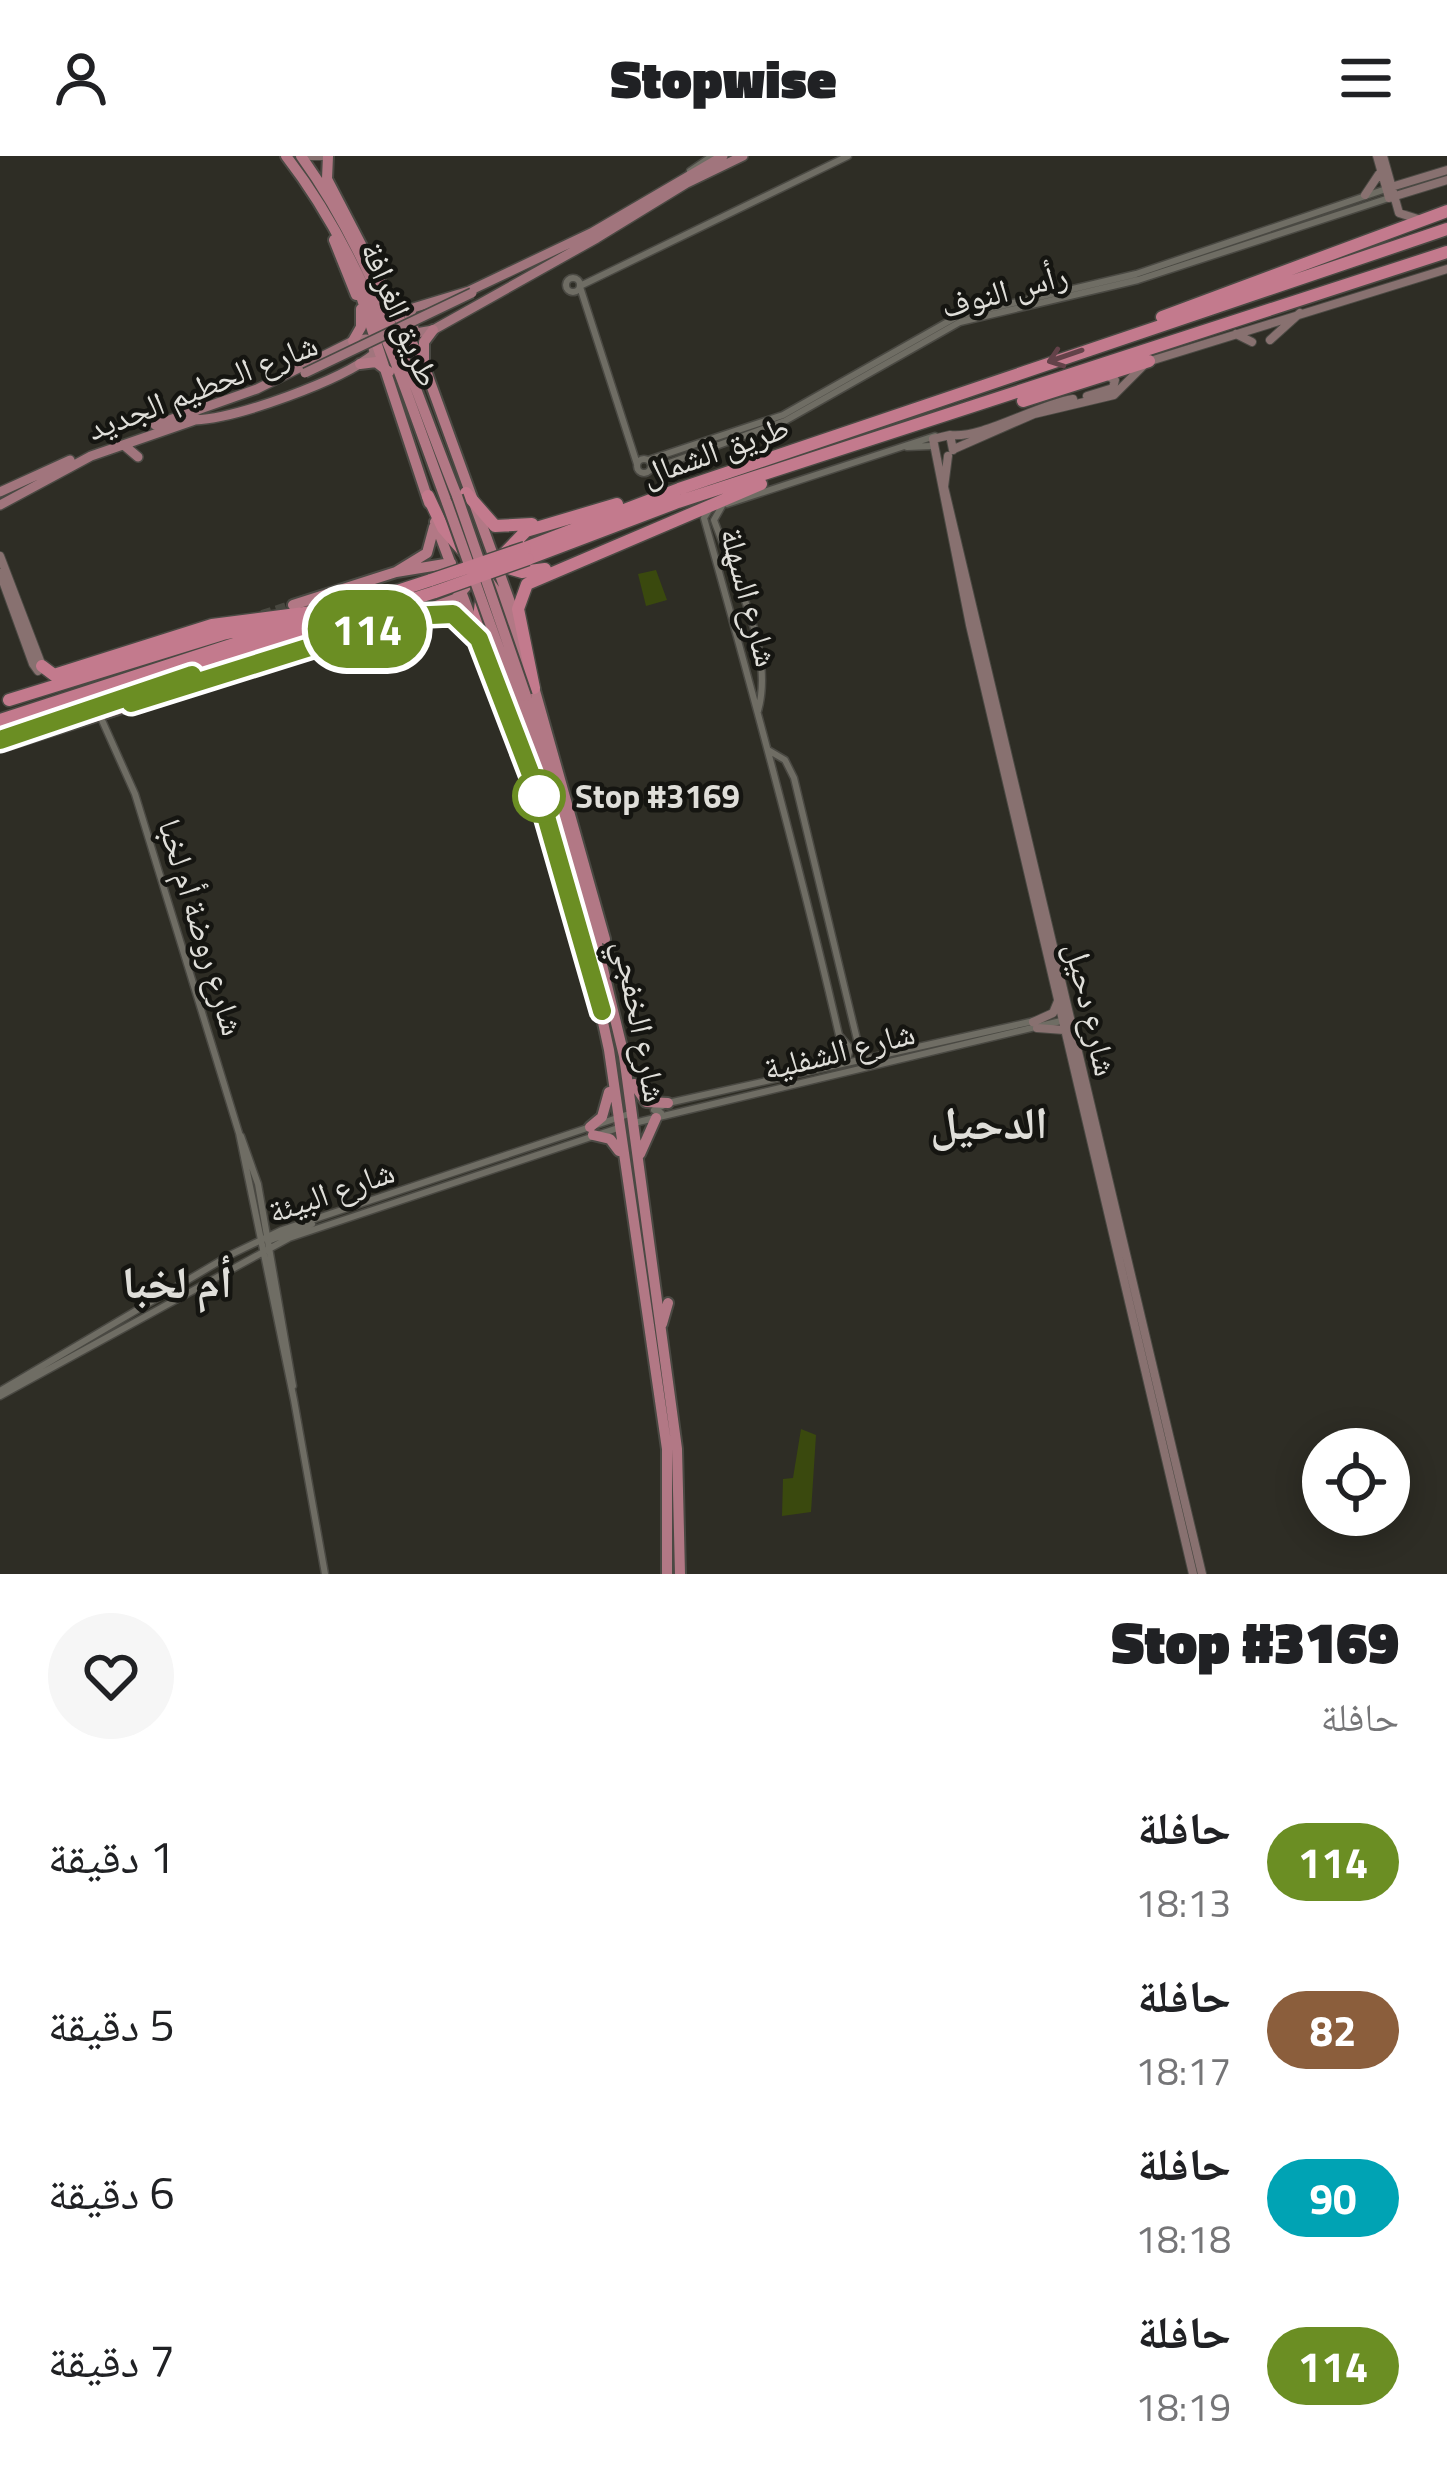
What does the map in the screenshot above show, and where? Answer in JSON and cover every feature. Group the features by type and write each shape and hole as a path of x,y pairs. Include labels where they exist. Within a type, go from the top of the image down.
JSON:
{"highway":[{"name":"طريق الغرافة","path":"284,156 338,233 457,498"},
{"path":"284,156 315,202 387,367"},
{"name":"طريق الغرافة","path":"301,156 329,199 398,332 457,498"},
{"path":"325,156 326,175 370,252 425,368"},
{"path":"329,199 370,252"},
{"path":"1116,338 1186,305 1447,210"},
{"name":"طريق الشمال","path":"527,554 1116,338 1447,229"},
{"path":"338,233 387,367 431,513 554,843 602,1011"},
{"name":"طريق الشمال","path":"2,709 85,692 527,554 1447,252"},
{"path":"353,341 361,327 361,309"},
{"path":"428,496 443,518 453,522 465,514 425,368 423,346 433,330"},
{"path":"360,364 376,362 387,367"},
{"path":"998,401 1018,402 1149,362"},
{"path":"0,747 409,616 460,594 513,540 551,522 761,454 836,437"},
{"path":"526,694 518,615 520,592 533,580 822,457"},
{"path":"428,496 452,540 486,569 506,604 526,694"},
{"path":"457,498 497,526 551,522"},
{"path":"457,498 484,533 486,569 478,617 489,666"},
{"name":"شارع الخفجي","path":"457,498 526,694 607,973 624,1056 625,1121"},
{"path":"396,572 430,548 431,513"},
{"path":"539,571 519,566 515,550 551,522"},
{"path":"2,709 396,572 449,563 539,571 581,558"},
{"path":"396,572 434,568 445,579 441,599 409,616"},
{"path":"486,569 526,694"},
{"path":"42,666 54,675 212,625 407,581 431,584"},
{"name":"طريق الشمال","path":"0,730 343,620 431,584"},
{"path":"409,616 453,614 479,639"},
{"path":"503,702 486,640 488,619 502,615 516,638"},
{"path":"0,747 192,675 330,630 343,620"},
{"path":"85,692 238,628"},
{"path":"2,709 238,628"},
{"path":"2,709 160,659"},
{"path":"0,747 196,689 253,664"},
{"path":"70,688 100,673"},
{"path":"131,703 192,675"},
{"name":"شارع الخفجي","path":"526,694 592,956 632,1163 667,1450 667,1574"},
{"path":"544,829 554,843"},
{"path":"592,956 625,1121 645,1259 654,1282"},
{"path":"617,1018 620,993"},
{"path":"624,1056 640,1098 668,1103"},
{"path":"592,1131 609,1101 612,1071"},
{"path":"592,1131 613,1142 632,1163 656,1118"},
{"path":"592,1131 625,1121"},
{"name":"شارع الخفجي","path":"632,1163 642,1190 677,1449 680,1574"},
{"path":"642,1190 653,1198"},
{"path":"661,1327 668,1303"}],"main road":[{"path":"311,156 325,156"},
{"name":"شارع الحطيم الجديد","path":"595,235 681,177 723,156"},
{"name":"شارع الحطيم الجديد","path":"2,494 307,376 595,235 743,156"},
{"path":"1381,158 1399,176 1422,183 1447,180"},
{"path":"1381,158 1401,214 1409,219 1447,210"},
{"path":"1365,195 1377,183 1381,158"},
{"path":"1390,193 1447,170"},
{"path":"1422,183 1405,200 1408,214 1447,210"},
{"path":"595,235 433,330 418,334 411,310 461,294 595,235"},
{"path":"934,445 951,453 1009,423 1114,395 1149,362 1447,269"},
{"path":"1270,340 1302,311"},
{"path":"1228,334 1252,341"},
{"path":"155,425 291,374 353,341 366,339 374,346 374,354 360,364 234,412 195,420"},
{"path":"934,445 950,435 970,435 1034,407 1119,387 1120,376 1114,371"},
{"name":"شارع الحطيم الجديد","path":"2,494 155,425 307,376"},
{"path":"1089,380 1108,376 1115,380 1113,388 1094,395"},
{"path":"949,506 949,460 1009,423"},
{"name":"شارع دحيل","path":"950,435 951,453 942,472 956,559 1043,908 1090,1145 1197,1574"},
{"path":"92,456 129,445 138,457"},
{"name":"شارع دحيل","path":"934,445 1044,941 1197,1574"},
{"path":"0,556 42,666 38,671 0,573"},
{"path":"956,559 970,562"},
{"path":"997,737 1002,781"},
{"path":"1043,908 1044,880"},
{"path":"1036,930 1044,941"},
{"path":"1032,1026 1053,1012 1058,999"},
{"path":"1032,1026 1065,1020"},
{"path":"1068,1060 1070,1046"},
{"path":"1077,1081 1080,1109"},
{"path":"1093,1163 1100,1173"},
{"path":"1122,1269 1138,1283"},
{"path":"1168,1465 1168,1487"},
{"path":"1177,1529 1188,1550"}],"street":[{"path":"681,177 712,156"},
{"path":"607,268 578,288 566,286 571,278 607,268 848,156"},
{"name":"رأس النوف","path":"643,461 783,415 958,316 1136,274 1365,195 1390,193"},
{"name":"رأس النوف","path":"650,470 785,421 961,322 1138,280 1390,193"},
{"path":"578,288 634,447 650,470 641,472 643,461"},
{"name":"طريق الشمال","path":"722,506 846,465 934,445"},
{"name":"شارع السهلة","path":"722,506 714,520 766,682 757,717"},
{"name":"شارع السهلة","path":"722,506 704,518 712,559 782,801 839,1035 849,1046 844,1060"},
{"path":"712,559 729,557"},
{"path":"731,628 744,632 749,624"},
{"name":"شارع روضة أم لخبا","path":"107,716 255,1173 265,1243"},
{"name":"شارع السهلة","path":"764,748 785,760 796,785 864,1055"},
{"path":"778,787 788,792 796,785"},
{"path":"782,801 789,795 801,801"},
{"name":"شارع الشفلية","path":"625,1121 656,1118 1065,1020"},
{"path":"1019,1038 1032,1026"},
{"name":"شارع الشفلية","path":"668,1103 1032,1026"},
{"path":"986,1028 1007,1028"},
{"path":"849,1046 857,1038"},
{"name":"شارع الشفلية","path":"814,1070 864,1055 894,1053"},
{"path":"729,1100 747,1104"},
{"path":"668,1103 655,1113 688,1109"},
{"name":"شارع البيئة","path":"0,1394 282,1231 592,1131"},
{"name":"شارع البيئة","path":"265,1243 282,1241 592,1131"},
{"name":"شارع روضة أم لخبا","path":"239,1133 265,1243 325,1574"},
{"path":"190,1288 265,1243 349,1209"},
{"path":"258,1216 240,1255 269,1266 282,1241"},
{"path":"265,1224 282,1231"},
{"name":"شارع البيئة","path":"0,1394 240,1255"}],"green space":[{"path":"656,570 667,600 646,606 638,574"},
{"path":"801,1429 816,1435 811,1512 782,1516 783,1479 793,1478"}],"tunnel":[{"path":"262,615 293,605"}],"bus line":[{"name":"114","path":"0,740 192,675 131,703 409,616 440,611 457,615 479,639 543,806 602,1011"}],"place":[{"name":"Stop #3169","path":"539,796"}],"district":[{"name":"الدحيل","path":"989,1122"},
{"name":"أم لخبا","path":"177,1281"}]}
